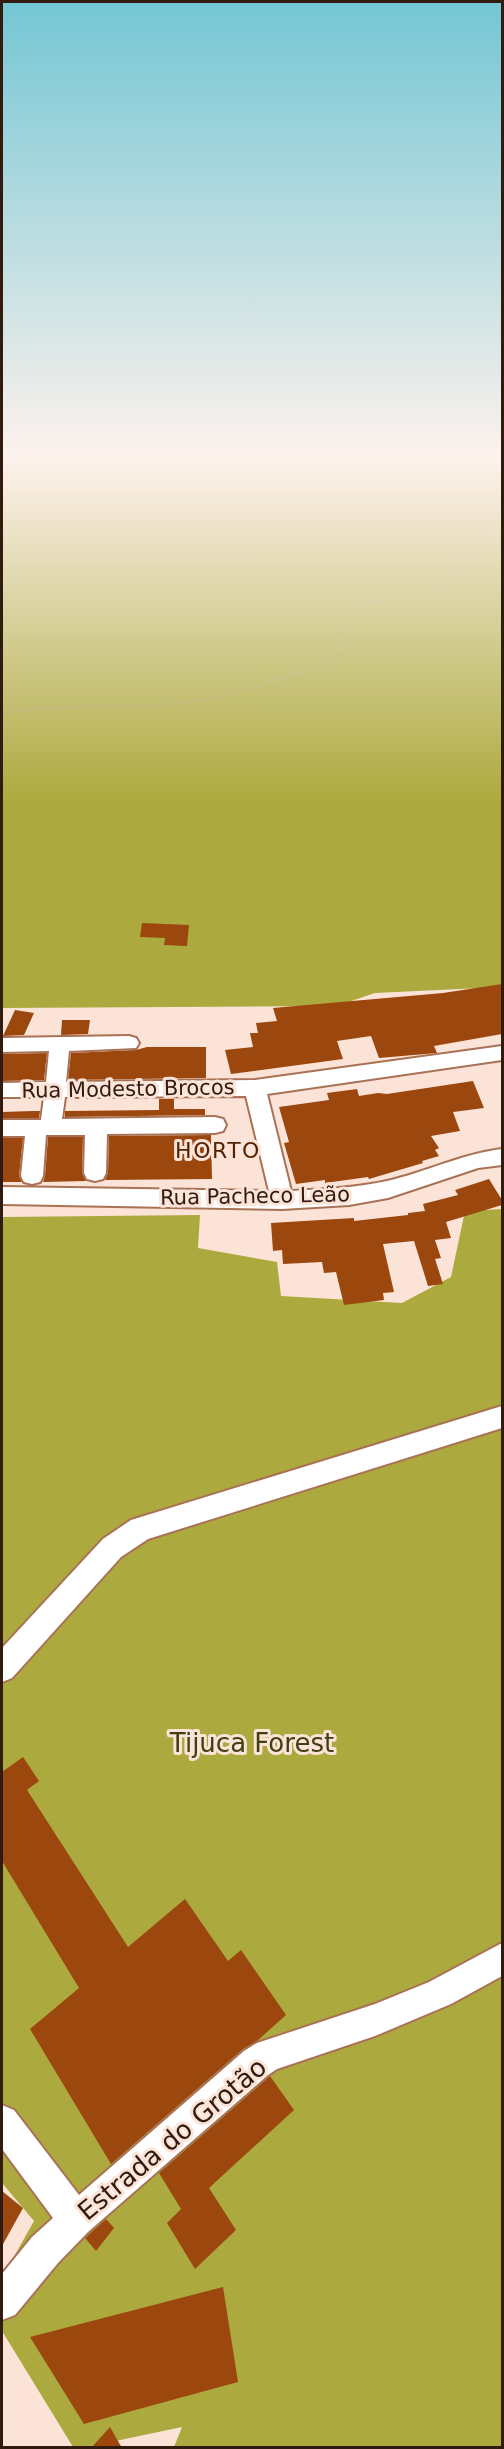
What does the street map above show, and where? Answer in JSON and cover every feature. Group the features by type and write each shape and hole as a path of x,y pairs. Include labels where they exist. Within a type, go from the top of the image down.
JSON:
{"street":[{"path":"2,1045 129,1043"},
{"path":"32,1176 43,1127 55,1090 60,1044"},
{"name":"Rua Modesto Brocos","path":"2,1090 255,1088 502,1053"},
{"path":"255,1088 282,1200"},
{"path":"2,1128 214,1125"},
{"path":"94,1173 96,1127"},
{"name":"Rua Pacheco Leão","path":"2,1196 282,1200 349,1196 388,1189 478,1160 502,1157"},
{"path":"2,1668 112,1548 140,1529 502,1416"},
{"name":"Estrada do Grotão","path":"2,2302 45,2250 76,2220 256,2063 268,2055 375,2020 440,1994 502,1959"},
{"path":"2,2122 76,2220"}],"path":[{"path":"2,713 65,707 131,707 251,690 338,658 346,628 342,609 370,601 437,594 451,574"}],"green space":[{"path":"2,574 502,574 502,987 375,993 336,1006 2,1008"},
{"name":"Tijuca Forest","path":"502,1209 502,2447 174,2447 182,2427 87,2447 73,2447 2,2331 2,2278 34,2221 2,2183 2,1217 200,1215 198,1248 277,1262 281,1296 402,1303 451,1277 465,1211"}],"building":[{"path":"142,923 189,925 187,946 164,945 165,938 140,937"},
{"path":"502,984 502,1034 434,1046 437,1053 379,1058 371,1036 337,1041 343,1059 231,1074 225,1050 253,1047 250,1033 258,1033 256,1023 277,1021 273,1008 443,993"},
{"path":"15,1010 34,1013 24,1035 3,1036"},
{"path":"62,1020 90,1020 88,1034 61,1035"},
{"path":"147,1047 206,1047 206,1078 68,1080 71,1053 136,1050"},
{"path":"47,1053 44,1080 2,1081 2,1054"},
{"path":"473,1081 484,1108 453,1112 460,1131 431,1136 439,1148 435,1150 439,1156 369,1179 368,1177 325,1183 325,1180 296,1184 284,1143 289,1142 279,1107 329,1100 327,1093 357,1089 359,1096 387,1094"},
{"path":"159,1099 174,1099 174,1109 205,1109 205,1115 65,1117 65,1111 159,1110"},
{"path":"40,1111 39,1118 2,1118 2,1112"},
{"path":"211,1135 212,1179 105,1180 108,1173 109,1136"},
{"path":"48,1137 83,1137 82,1173 86,1181 43,1182"},
{"path":"2,1138 23,1138 19,1176 22,1182 2,1182"},
{"path":"489,1179 502,1200 502,1205 446,1222 451,1238 435,1240 441,1258 435,1259 443,1284 428,1286 414,1241 383,1244 394,1292 383,1293 384,1300 344,1305 336,1272 324,1273 322,1262 283,1264 282,1250 273,1251 271,1223 354,1218 354,1221 408,1215 408,1213 425,1211 423,1204 458,1195 455,1190"},
{"path":"23,1757 39,1781 27,1790 128,1947 185,1899 228,1961 241,1950 286,2015 257,2041 243,2049 111,2164 30,2029 79,1988 2,1861 2,1772"},
{"path":"270,2076 294,2110 209,2188 236,2230 195,2269 167,2223 181,2209 159,2173"},
{"path":"2,2191 23,2208 2,2246"},
{"path":"106,2219 114,2228 96,2251 85,2238"},
{"path":"223,2287 238,2382 84,2424 30,2337"},
{"path":"110,2427 122,2448 91,2448"}],"district":[{"name":"HORTO","path":"218,1150"}]}
